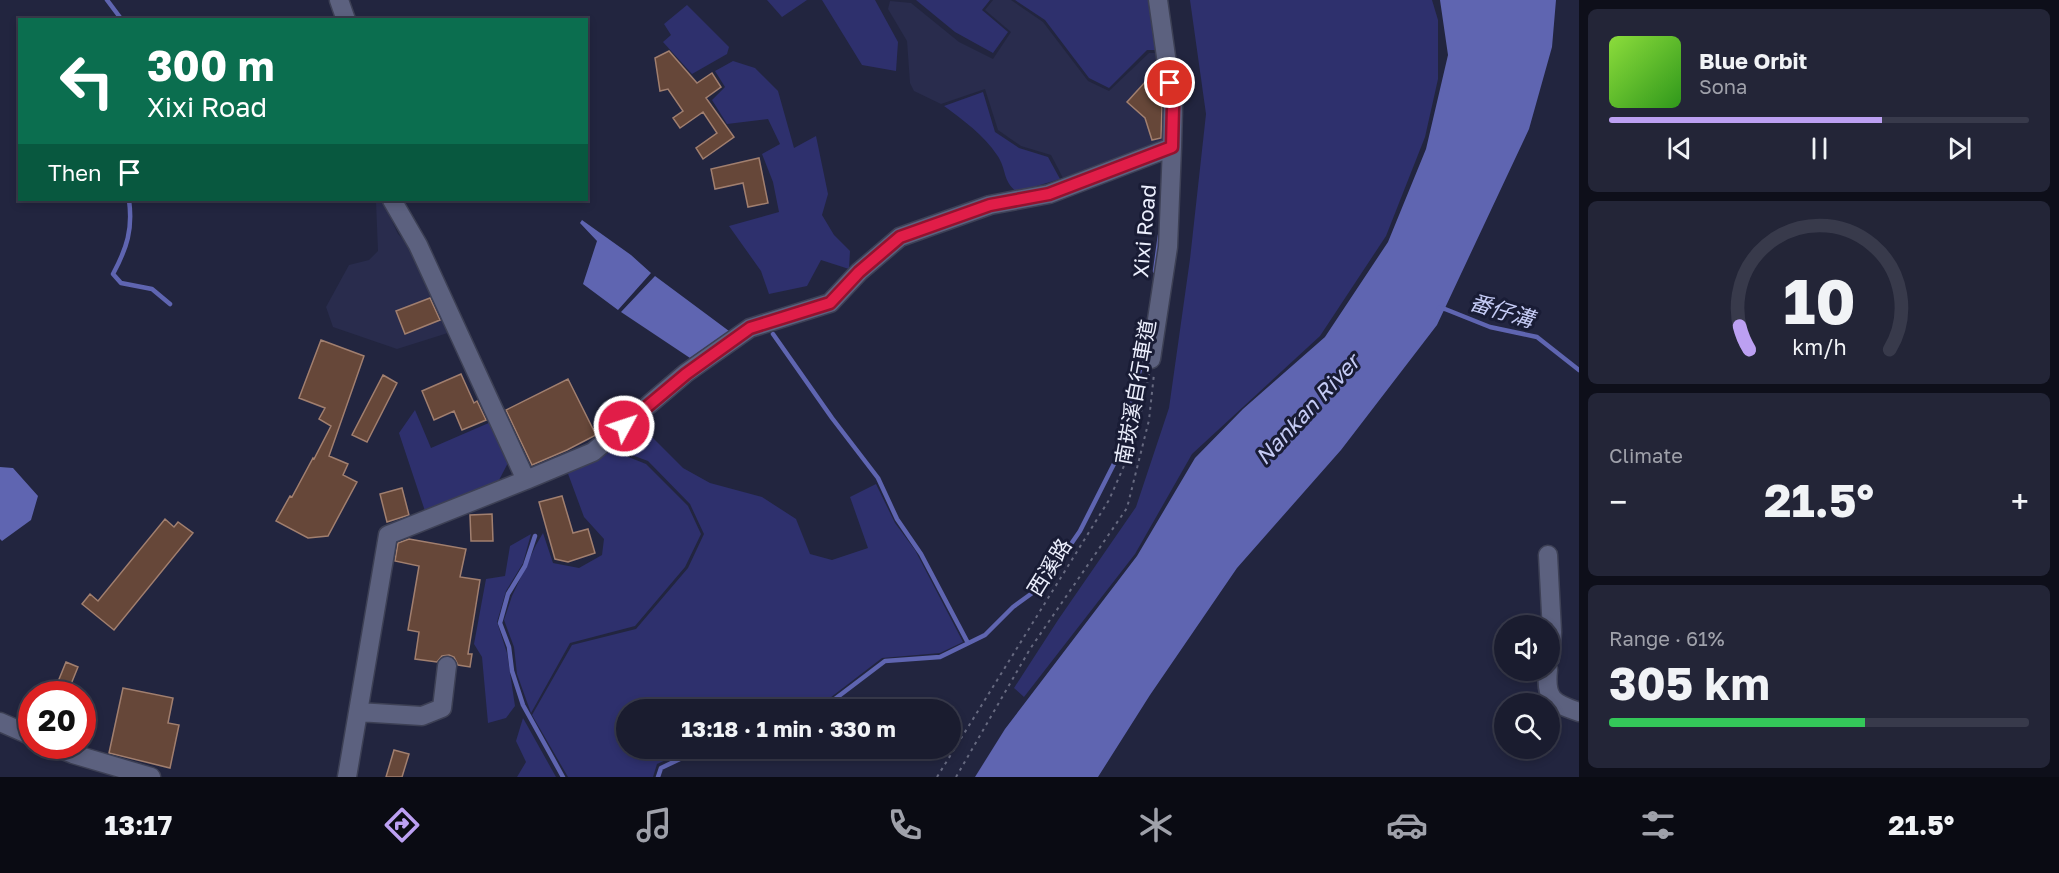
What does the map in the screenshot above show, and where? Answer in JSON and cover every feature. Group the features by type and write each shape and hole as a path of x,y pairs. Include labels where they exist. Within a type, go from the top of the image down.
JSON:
{"street":[{"path":"339,0 345,18"},
{"name":"Xixi Road","path":"1153,364 1168,247 1173,106 1158,0"},
{"path":"347,777 388,535 593,452 686,374 750,328 830,303 859,272 900,237 990,205 1049,194 1172,147"},
{"path":"393,201 418,245 526,480"},
{"path":"1548,555 1551,615"},
{"path":"358,712 422,716 442,708 447,666"},
{"path":"1547,681 1546,689 1558,705 1579,712"},
{"path":"0,722 18,730"},
{"path":"90,759 152,777"}],"path":[{"name":"西溪路","path":"937,777 1109,500 1135,441 1153,364"},
{"name":"南崁溪自行車道","path":"956,777 1030,649 1127,508 1149,420 1153,364"}],"shaded area":[{"path":"767,0 807,0 782,17"},
{"path":"822,0 875,0 898,42 896,71 862,65"},
{"path":"916,0 990,0 982,10 1008,32 993,53 955,32"},
{"path":"993,0 1011,0 1043,22 1088,81 1109,91 1149,53 1157,53 1167,140 1063,178 1051,155 1021,146 998,130 985,89 941,104 914,91 910,83 907,41 888,9 890,1 911,3 959,42 993,59 1011,32 985,10"},
{"path":"1015,0 1148,0 1155,50 1147,50 1109,88 1089,78 1045,20"},
{"path":"1190,0 1432,0 1438,20 1438,79 1425,137 1386,236 1320,336 1192,454 1135,554 1024,697 1014,688 1136,507 1169,408 1190,259 1206,114"},
{"path":"687,5 729,47 727,54 692,74 663,42 671,35 664,24"},
{"path":"733,61 755,68 778,91 794,148 816,136 828,194 822,215 834,235 850,251 849,269 821,260 807,286 769,294 761,271 729,226 779,212 773,182 762,154 780,144 768,119 727,124 712,100 725,87 715,71"},
{"path":"983,92 995,132 1019,148 1048,157 1060,179 1017,192 1012,188 992,148 973,128 944,106"},
{"path":"382,201 398,234 420,257 451,332 397,349 333,327 326,307 349,265 369,260 378,251 376,202"},
{"path":"415,410 431,448 491,422 509,461 498,482 425,511 399,433"},
{"path":"641,426 683,468 710,483 762,497 796,519 810,554 832,560 868,548 850,497 876,484 895,523 915,550 963,642 940,653 882,658 829,699 616,699 616,759 668,759 657,764 653,777 568,777 532,715 572,645 636,629 688,568 704,534 690,504 648,461 613,448"},
{"path":"611,450 646,464 688,506 701,534 685,567 635,626 570,643 531,713 517,674 514,647 504,620 512,596 543,533 553,563 579,568 602,555 604,539 584,517 567,471"},
{"path":"531,534 523,563 506,591 497,622 507,653 515,706 506,718 488,723 482,657 474,644 486,579 505,576 510,546"},
{"path":"523,718 556,777 517,777 526,762 516,741"}],"water":[{"name":"Nankan River","path":"1440,0 1556,0 1552,47 1529,129 1437,325 1341,450 1237,568 1150,695 1098,777 975,777 1005,729 1137,556 1195,458 1243,409 1325,337 1388,242 1426,149 1448,55"},
{"path":"582,220 631,255 651,273 618,310 583,284 597,241 580,223"},
{"path":"655,276 729,331 690,358 621,312"},
{"path":"0,467 13,468 38,496 31,520 2,541 0,539"}],"building":[{"path":"669,51 697,83 712,73 721,87 706,98 734,137 703,159 696,148 717,133 703,112 680,128 673,118 683,111 668,89 660,91 655,58"},
{"path":"1146,81 1160,93 1162,107 1161,138 1152,140 1145,118 1127,102"},
{"path":"759,158 768,203 748,207 743,183 715,189 711,169"},
{"path":"430,298 440,320 405,334 396,311"},
{"path":"321,340 364,356 329,456 348,464 343,475 357,482 328,536 308,538 276,521 314,459 331,426 319,419 325,408 299,398"},
{"path":"461,374 474,403 477,401 486,420 462,430 454,411 434,420 422,391"},
{"path":"383,375 397,383 367,442 352,435"},
{"path":"568,379 596,435 532,465 506,410"},
{"path":"402,488 409,515 387,522 380,494"},
{"path":"562,496 573,533 588,529 595,553 568,562 555,559 539,502"},
{"path":"492,514 493,541 471,541 470,515"},
{"path":"165,519 174,527 178,522 193,533 114,630 82,604 90,594 98,601"},
{"path":"409,539 466,549 460,577 480,580 468,654 472,654 470,667 458,665 454,657 449,655 442,656 437,662 415,659 419,632 408,630 419,566 395,561 398,543"},
{"path":"66,662 78,667 72,681 58,681"},
{"path":"123,688 173,698 168,723 179,725 170,768 109,753"},
{"path":"394,750 409,754 402,777 386,777"}],"waterway":[{"path":"107,0 120,18"},
{"path":"129,201 128,238 113,274 121,283 152,289 170,304"},
{"path":"1155,271 1160,235"},
{"name":"番仔溝","path":"1439,308 1490,327 1537,337 1579,370"},
{"path":"773,334 832,418 878,478 897,519 921,554 968,643"},
{"path":"835,699 885,661 940,657 985,635 1013,607 1042,586 1080,531 1120,452 1143,357"},
{"path":"535,536 525,566 508,594 500,623 509,647 512,671 523,705 563,777"},
{"path":"658,777 661,768 680,759"}],"route":[{"path":"624,426 686,374 750,328 830,303 859,272 900,237 990,205 1049,194 1172,147 1173,106 1170,83"}]}
